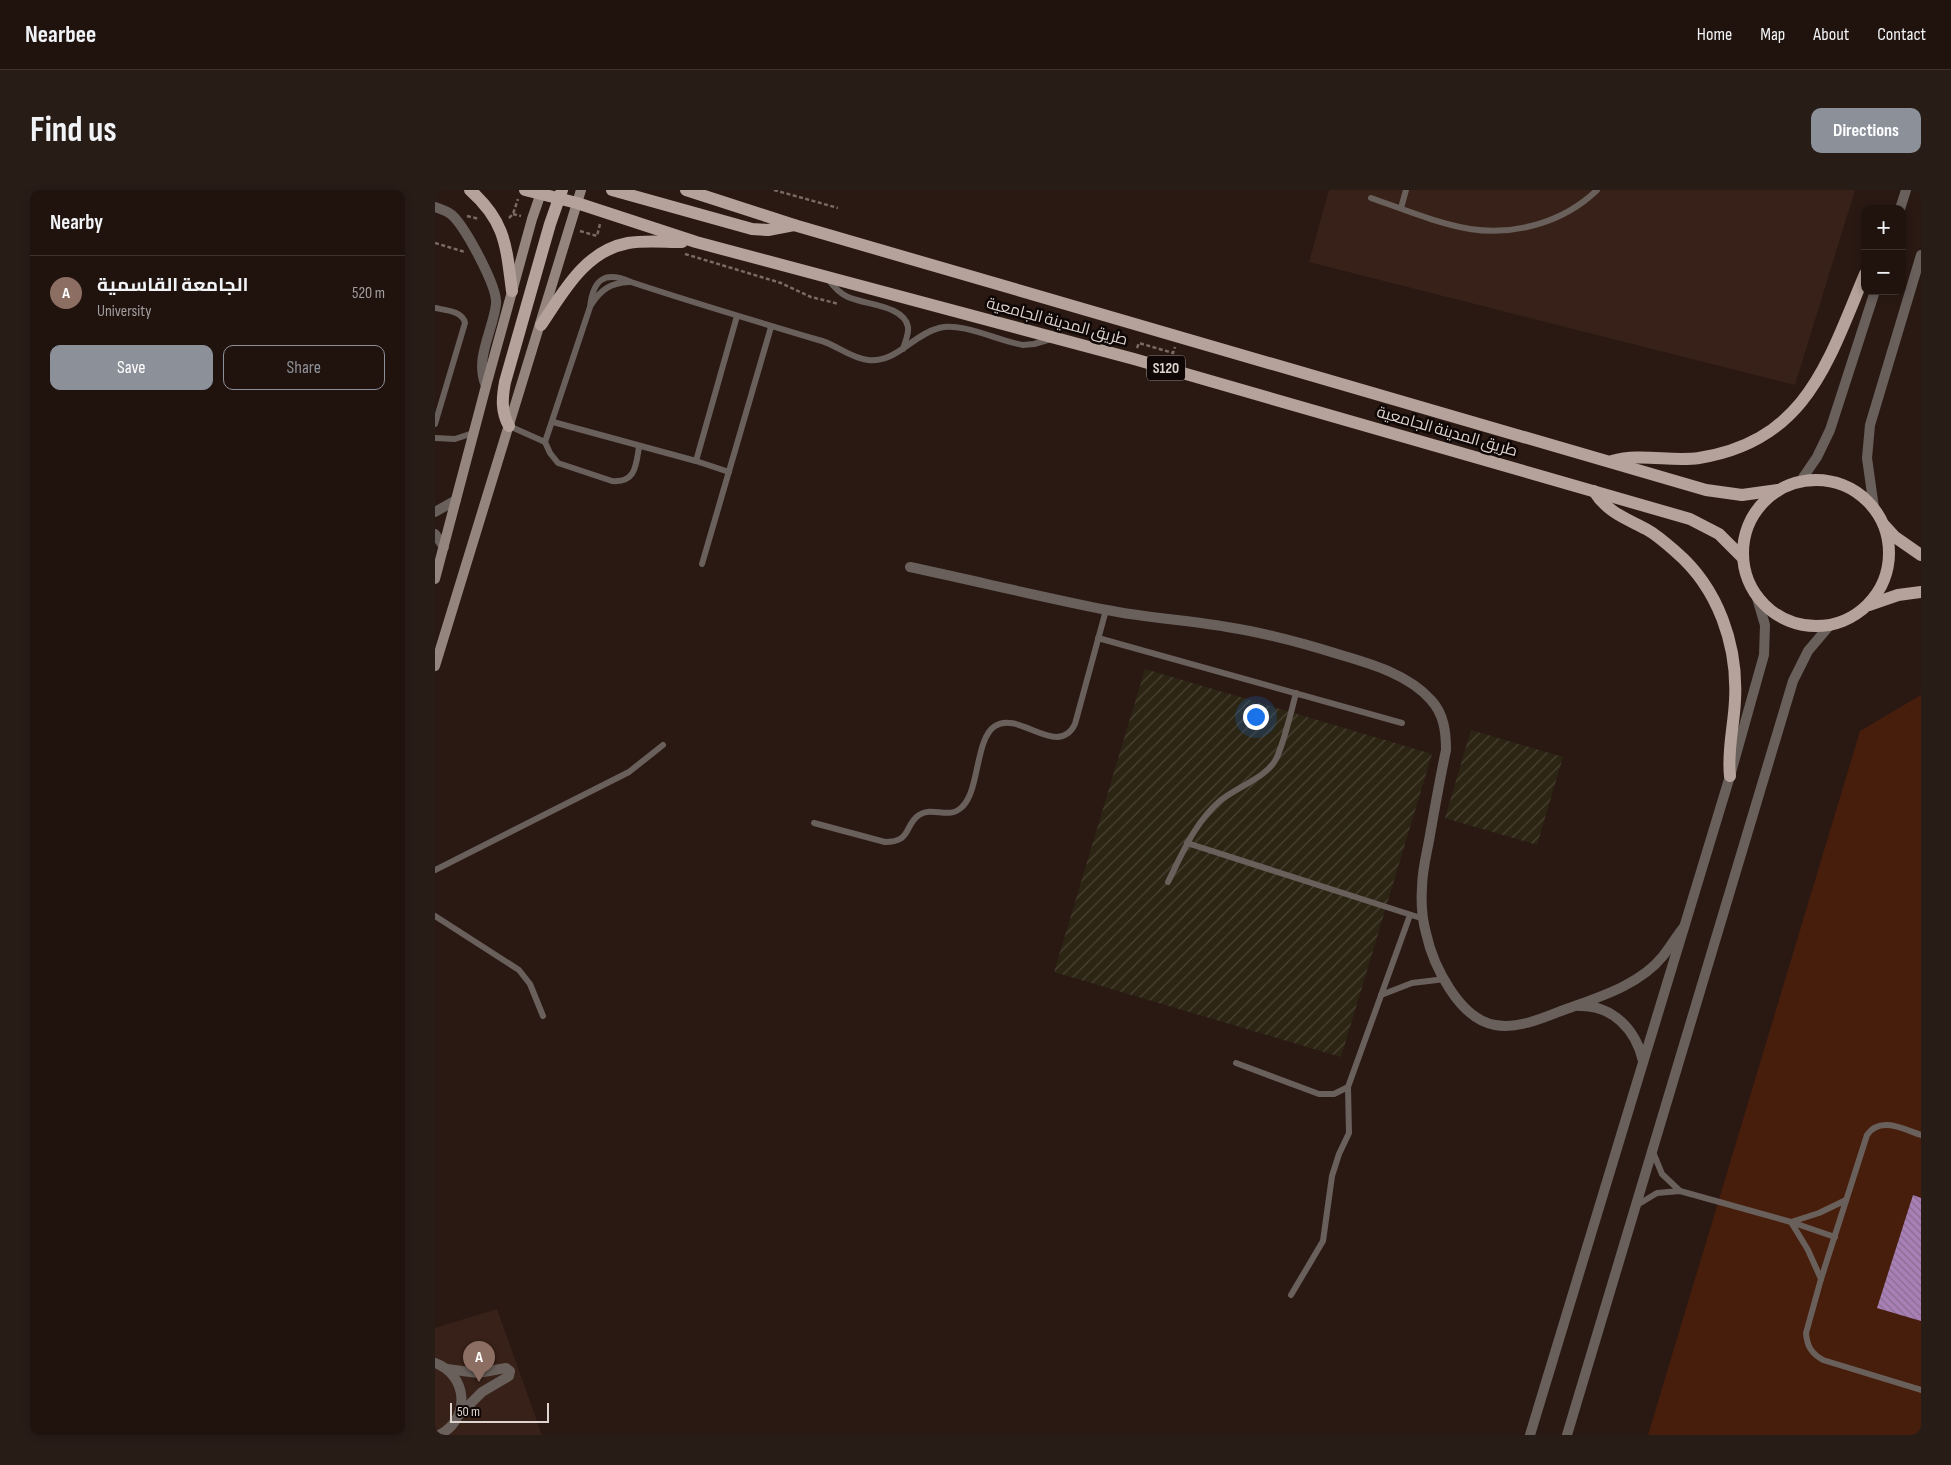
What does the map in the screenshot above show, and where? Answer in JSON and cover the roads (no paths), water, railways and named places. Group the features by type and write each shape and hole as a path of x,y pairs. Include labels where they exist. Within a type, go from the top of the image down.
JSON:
{"main road":[{"path":"470,190 485,205 499,225 506,248 512,291"},
{"path":"435,666 581,190"},
{"path":"612,190 752,229 768,230 794,225"},
{"name":"طريق المدينة الجامعية","path":"686,190 702,193 794,225 1178,338 1718,493 1754,494 1778,490"},
{"path":"435,579 445,547 485,386 543,191"},
{"name":"طريق المدينة الجامعية","path":"521,194 543,191 560,194 577,203 695,242 1134,359 1700,523 1719,534 1742,557"},
{"path":"509,426 503,416 502,405 505,382 560,194"},
{"path":"541,325 579,271 588,262 608,249 640,242 695,242"},
{"path":"1609,462 1627,458 1690,459 1711,456 1752,441 1771,430 1788,417 1816,384 1827,365 1861,284"},
{"path":"1883,524 1889,553 1888,567 1877,594 1867,606 1856,614 1830,625 1797,624 1782,618 1768,609 1757,598 1749,585 1744,572 1742,557 1745,531 1751,519 1767,498 1778,490 1800,482 1816,480 1833,482 1848,487 1862,496 1874,508 1883,524 1895,537 1921,555"},
{"path":"1594,492 1612,512 1647,530 1682,557 1710,592 1720,613 1731,649 1735,679 1735,702 1729,752 1730,776"},
{"path":"1867,606 1898,595 1921,592"}],"street":[{"path":"1901,205 1906,190"},
{"path":"435,207 452,215 461,225 496,294 495,311 481,367 485,386"},
{"path":"1874,508 1868,475 1869,425 1921,255"},
{"path":"1800,482 1817,457 1831,430 1874,295"},
{"path":"435,512 456,500"},
{"path":"435,534 445,547"},
{"path":"910,566 1106,610 1228,627 1296,641 1367,662 1399,676 1421,690 1432,701 1441,715 1446,732 1446,750 1423,874 1422,901 1426,933 1445,979 1468,1011 1486,1022 1496,1025 1517,1024 1575,1006 1619,988 1646,972 1663,956 1685,925"},
{"path":"1530,1435 1730,776 1764,655 1765,625 1757,598"},
{"path":"1567,1435 1793,681 1808,651 1830,625"},
{"path":"1575,1006 1604,1010 1621,1020 1638,1043 1643,1061"},
{"path":"435,1363 447,1369 453,1375 461,1390 463,1398 457,1418 455,1435"},
{"path":"439,1435 450,1428 481,1392 509,1376 510,1371 505,1368 477,1373 447,1369"}],"lane":[{"path":"1401,208 1406,190"},
{"path":"1371,198 1455,226 1488,231 1537,224 1553,219 1582,203 1597,190"},
{"path":"827,277 840,292 848,297 895,310 904,317 907,322 908,333 903,349"},
{"path":"545,442 590,307 597,295 607,286 619,283 631,282 771,327 825,342 859,359 885,359 927,332 946,327 959,328 1023,345 1055,338"},
{"path":"435,308 457,313 464,319 465,323 435,424"},
{"path":"695,460 737,316"},
{"path":"702,564 771,327"},
{"path":"553,422 639,447 695,460 729,472"},
{"path":"509,426 545,442 550,453 558,463 612,482 618,482 633,474 636,469 639,447"},
{"path":"435,438 455,440 473,433"},
{"path":"814,823 891,842 902,838 914,820 921,814 931,812 949,814 960,809 968,800 986,738 994,727 1000,724 1012,724 1056,737 1061,737 1070,732 1075,724 1106,610"},
{"path":"1098,638 1402,723"},
{"path":"1168,882 1195,829 1210,811 1234,790 1261,775 1276,759 1296,693"},
{"path":"435,870 629,772 663,745"},
{"path":"1187,843 1424,919"},
{"path":"1291,1295 1323,1241 1331,1176 1349,1133 1348,1087 1410,915"},
{"path":"435,916 519,970 530,984 543,1016"},
{"path":"1381,995 1412,983 1445,979"},
{"path":"1236,1063 1319,1094 1334,1094 1348,1087"},
{"path":"1921,1135 1883,1124 1871,1129 1867,1135 1821,1279 1806,1333 1810,1350 1823,1360 1921,1390"},
{"path":"1653,1151 1662,1174 1679,1191"},
{"path":"1637,1205 1657,1193 1679,1191 1791,1222 1835,1237"},
{"path":"1791,1222 1819,1213 1846,1200"},
{"path":"1791,1222 1808,1250 1821,1279"}],"place":[{"name":"الجامعة القاسمية","path":"479,1382"}]}
